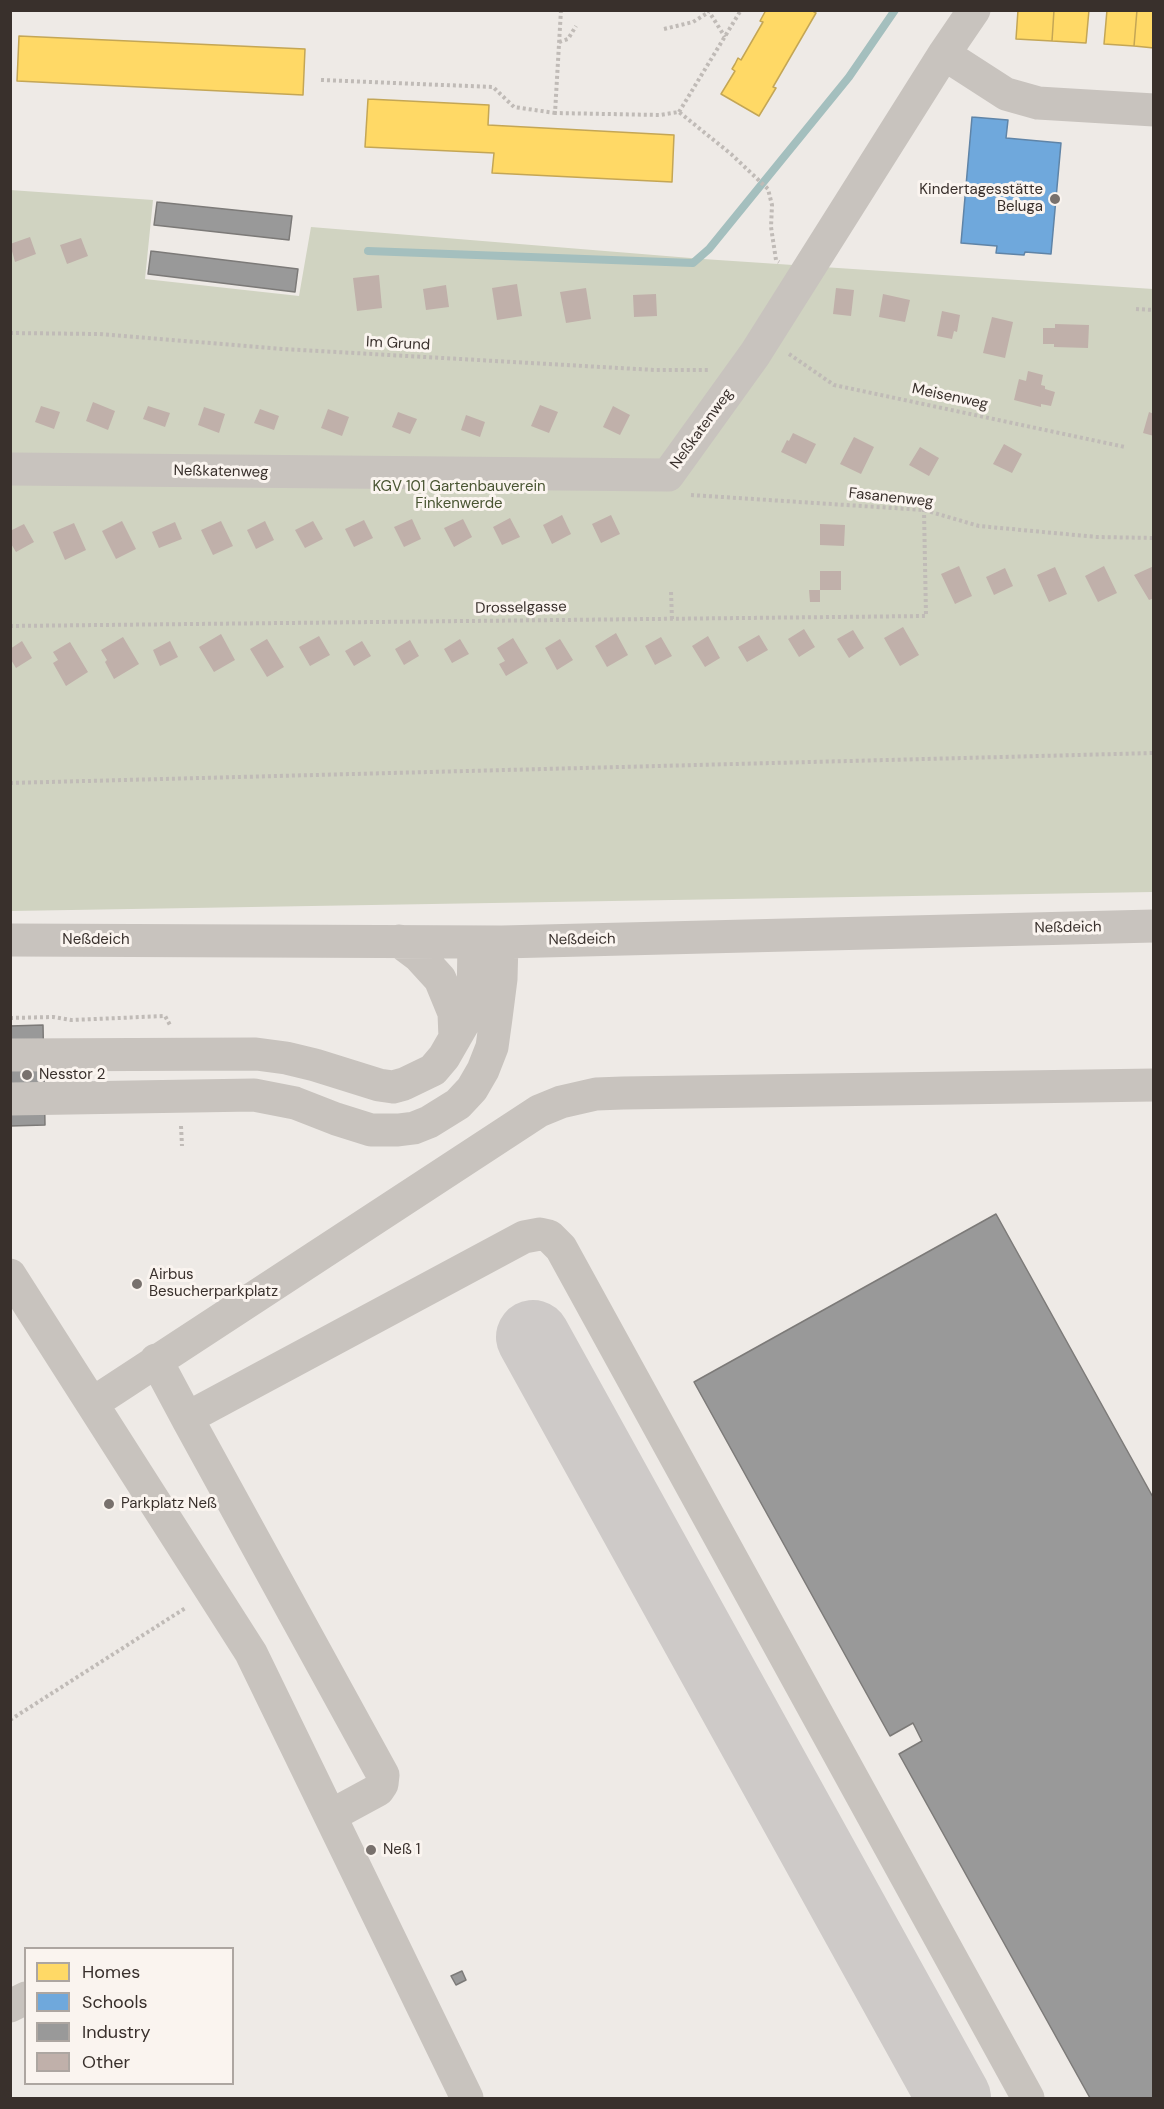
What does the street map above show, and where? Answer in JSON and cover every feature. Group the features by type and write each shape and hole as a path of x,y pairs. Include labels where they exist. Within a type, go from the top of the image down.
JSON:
{"street":[{"name":"Neßkatenweg","path":"10,469 668,475 768,351 801,279 974,10"},
{"path":"944,54 1006,94 1038,103 1154,110"},
{"name":"Neßdeich","path":"10,940 488,942 1154,926"},
{"path":"399,941 419,956 440,979 454,1013 455,1038"},
{"path":"10,1055 256,1054 286,1058 393,1087 419,1078 433,1070 444,1057 468,1017 488,942"},
{"path":"10,1099 254,1095 295,1103 371,1130 398,1130 429,1122 458,1104 472,1089 492,1047 501,978 488,942"},
{"path":"93,1404 156,1360 539,1111 561,1102 596,1094 623,1093 1154,1085"},
{"path":"187,1418 524,1238 540,1234 556,1241 1029,2098"},
{"path":"10,1275 251,1653 467,2098"},
{"path":"156,1360 383,1775 382,1784 378,1790 330,1816"},
{"path":"10,2006 24,1999"}],"path":[{"path":"555,113 561,10"},
{"path":"679,112 741,10"},
{"path":"664,29 693,22 709,11 725,37"},
{"path":"560,42 568,39 576,26"},
{"path":"321,80 493,87 514,107 555,113 660,115 679,112 732,154 768,189 772,205 771,227 776,260 801,279"},
{"path":"1137,309 1154,310"},
{"name":"Im Grund","path":"10,333 99,334 283,350 655,370 714,370"},
{"name":"Meisenweg","path":"768,351 834,385 1125,447"},
{"name":"Fasanenweg","path":"668,475 687,495 924,510 979,526 1097,537 1154,538"},
{"name":"Drosselgasse","path":"10,626 926,616 924,510"},
{"path":"671,592 672,619"},
{"path":"10,783 1154,753"},
{"path":"10,1720 211,1592"}],"green space":[{"name":"KGV 101 Gartenbauverein Finkenwerde","path":"10,190 153,200 145,279 299,296 311,227 703,259 1153,289 1153,892 11,911"}],"building: Homes":[{"path":"766,10 811,10 816,13 759,116 721,94 735,71 732,69 738,58 741,60 763,22 760,21"},
{"path":"1018,10 1054,10 1052,41 1016,39"},
{"path":"1054,10 1089,10 1086,43 1052,41"},
{"path":"1107,10 1137,10 1134,46 1104,44"},
{"path":"1137,10 1154,10 1154,48 1134,46"},
{"path":"19,36 305,49 303,95 17,81"},
{"path":"368,99 489,105 488,125 674,135 672,182 492,173 494,153 365,147"}],"building: Schools":[{"path":"972,117 1008,120 1006,138 1061,143 1051,254 996,253 997,246 961,243"}],"building: Industry":[{"path":"157,202 292,216 289,240 154,225"},
{"path":"151,251 298,269 295,292 148,274"},
{"name":"Nesstor 2","path":"43,1025 45,1125 10,1126 10,1026"},
{"path":"996,1214 1154,1499 1154,2098 1090,2098 899,1754 922,1741 913,1723 890,1736 694,1382"},
{"path":"462,1971 466,1980 456,1985 451,1976"}],"building: Other":[{"path":"30,237 36,254 15,262 10,244"},
{"path":"81,238 88,256 67,264 60,245"},
{"path":"379,275 382,308 357,311 353,278"},
{"path":"517,284 522,316 497,320 492,288"},
{"path":"446,285 449,307 426,310 423,289"},
{"path":"586,288 591,319 566,323 560,292"},
{"path":"836,288 854,290 851,316 833,314"},
{"path":"656,294 657,316 634,317 633,295"},
{"path":"883,294 910,300 905,322 879,317"},
{"path":"942,311 960,315 957,332 954,331 952,339 937,336"},
{"path":"992,317 1013,322 1005,358 983,353"},
{"path":"1055,324 1089,325 1088,348 1054,347 1054,344 1043,344 1043,328 1055,328"},
{"path":"1028,371 1043,375 1041,385 1055,392 1051,406 1041,404 1041,407 1014,400 1019,379 1026,381"},
{"path":"93,402 115,411 108,430 86,421"},
{"path":"540,405 558,412 549,433 531,426"},
{"path":"41,406 60,412 54,429 35,422"},
{"path":"148,406 170,413 165,427 143,419"},
{"path":"613,406 630,415 620,435 603,427"},
{"path":"204,407 225,414 219,433 198,425"},
{"path":"260,409 279,416 274,430 254,423"},
{"path":"328,409 349,417 342,436 321,428"},
{"path":"398,412 417,419 410,434 392,427"},
{"path":"1149,412 1154,414 1154,436 1143,433"},
{"path":"466,415 485,422 480,437 461,430"},
{"path":"793,433 816,444 806,464 781,452"},
{"path":"854,437 874,447 861,474 840,464"},
{"path":"1004,444 1022,454 1012,473 993,464"},
{"path":"920,447 939,458 929,476 909,465"},
{"path":"562,515 571,534 552,544 543,525"},
{"path":"611,515 620,534 601,543 592,524"},
{"path":"510,518 520,537 502,545 493,527"},
{"path":"412,519 421,539 404,547 394,527"},
{"path":"463,519 472,537 454,547 444,528"},
{"path":"364,520 373,538 354,547 345,529"},
{"path":"122,521 136,549 116,559 102,531"},
{"path":"221,521 233,546 213,555 201,530"},
{"path":"265,521 274,540 256,549 247,530"},
{"path":"313,521 323,539 305,548 295,530"},
{"path":"175,522 182,539 159,548 152,532"},
{"path":"74,523 86,550 65,560 53,532"},
{"path":"24,524 34,542 16,552 10,542 10,531"},
{"path":"820,524 845,525 844,546 820,545"},
{"path":"959,566 972,596 955,604 941,574"},
{"path":"1104,566 1117,593 1098,602 1085,576"},
{"path":"1154,566 1154,598 1149,600 1134,575"},
{"path":"1055,567 1067,594 1049,602 1037,575"},
{"path":"1005,568 1013,586 994,595 986,577"},
{"path":"820,571 841,571 841,590 820,590"},
{"path":"809,590 820,590 820,602 810,602"},
{"path":"903,627 919,655 900,666 884,638"},
{"path":"804,629 815,647 799,657 788,639"},
{"path":"853,630 864,648 849,658 837,639"},
{"path":"616,633 628,655 607,667 595,646"},
{"path":"221,634 235,660 214,672 199,647"},
{"path":"759,635 768,650 747,662 738,647"},
{"path":"319,636 330,655 310,666 299,647"},
{"path":"708,636 720,658 705,667 692,646"},
{"path":"123,637 139,664 114,679 101,650"},
{"path":"661,637 672,656 655,665 645,646"},
{"path":"513,638 528,663 506,676 499,664 505,661 497,648"},
{"path":"267,639 284,667 267,677 250,649"},
{"path":"460,639 469,654 452,663 444,649"},
{"path":"560,639 573,660 557,670 545,648"},
{"path":"410,640 419,656 404,665 395,649"},
{"path":"22,641 32,658 16,668 10,658 10,649"},
{"path":"170,641 178,657 160,666 153,650"},
{"path":"362,641 371,656 354,666 345,651"},
{"path":"70,642 88,672 66,686 53,663 58,660 53,652"}],"waterway":[{"path":"368,251 693,263 709,249 849,77 895,10"}],"taxiway":[{"path":"533,1337 954,2098"}],"place":[{"name":"Kindertagesstätte Beluga","path":"1055,199"},
{"name":"Nesstor 2","path":"27,1075"},
{"name":"Airbus Besucherparkplatz","path":"137,1284"},
{"name":"Parkplatz Neß","path":"109,1504"},
{"name":"Neß 1","path":"371,1850"}]}
